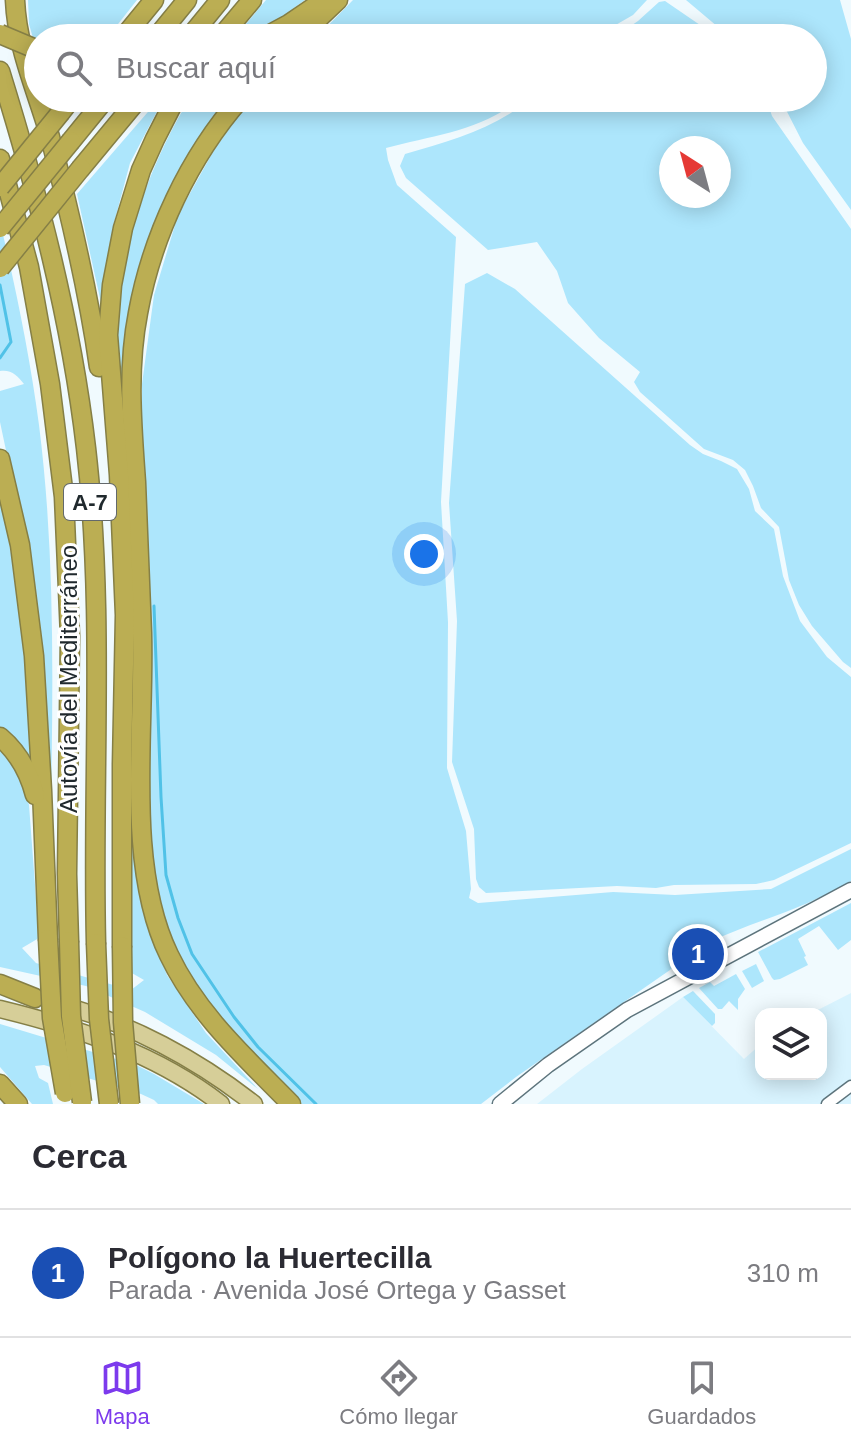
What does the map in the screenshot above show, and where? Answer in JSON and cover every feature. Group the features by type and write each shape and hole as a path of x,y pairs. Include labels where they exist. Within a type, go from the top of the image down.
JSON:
{"highway":[{"path":"15,0 16,22 24,57"},
{"path":"134,24 154,0"},
{"path":"167,24 187,0"},
{"path":"200,24 220,0"},
{"path":"232,24 252,0"},
{"path":"287,24 324,0"},
{"path":"313,24 338,0"},
{"path":"0,34 24,44"},
{"name":"Autovía del Mediterráneo","path":"0,71 31,171 49,243 70,341 86,449 95,571 96,943 99,1019 109,1104"},
{"path":"42,112 79,250 96,342 121,524"},
{"path":"0,187 60,112"},
{"path":"0,228 95,112"},
{"path":"0,268 127,112"},
{"path":"130,1104 123,1022 122,946 125,615 119,475 108,335 112,285 123,228 141,170 169,112"},
{"path":"230,112 208,139 188,172 169,213 137,314 130,394 142,636 141,814 147,884 169,955 199,1006 291,1104"},
{"name":"Autovía del Mediterráneo","path":"0,159 29,267 50,384 64,497 70,636 67,874 74,1101"},
{"path":"0,459 20,545 34,656 52,1018 74,1101"},
{"path":"0,737 12,747 29,774 36,796 47,909"},
{"path":"0,987 35,998"},
{"path":"0,1084 18,1104"}],"main road":[{"path":"500,1104 548,1065 627,1010 851,890"},
{"path":"35,998 132,1030 223,1080 254,1104"},
{"path":"0,1009 130,1051 157,1063 221,1104"}],"street":[{"path":"827,1104 851,1086"}],"shaded area":[{"path":"28,0 137,0 118,24 29,24"},
{"path":"266,0 305,0 294,8 293,15 278,24 246,24"},
{"path":"353,0 647,0 633,15 617,24 330,24"},
{"path":"686,0 840,0 851,39 851,210 803,143 787,112 827,112 827,24 714,24"},
{"path":"665,1 699,24 634,24 659,2"},
{"path":"148,112 157,112 130,163 113,227 103,312 77,194"},
{"path":"182,112 217,112 178,174 159,215 124,431 116,357 121,289 135,222 158,158"},
{"path":"241,112 501,112 474,125 386,148 397,185 456,237 441,502 448,622 447,768 466,831 471,889 469,898 478,903 613,892 675,895 771,889 851,849 851,881 812,901 698,948 481,1104 302,1104 230,1032 195,988 172,948 153,881 149,786 151,659 142,384 154,295 178,215 214,150"},
{"path":"512,112 771,112 851,229 851,668 812,626 799,605 789,580 779,527 761,508 745,470 733,460 704,449 640,392 634,382 640,372 599,338 568,303 557,271 537,242 488,250 406,178 400,166 405,154 487,126"},
{"path":"0,222 27,349 44,472 52,615 51,806 25,540 0,422 0,391 24,384 14,374 0,371"},
{"path":"487,273 515,289 690,445 737,469 749,489 755,511 774,529 783,576 800,621 827,657 851,677 851,843 774,880 756,884 656,888 617,886 486,893 479,887 474,829 452,762 457,621 449,503 465,284"},
{"path":"0,494 22,627 31,762 0,730"},
{"path":"0,749 21,777 29,805 39,938 22,948 36,963 131,990 144,980 130,972 128,947 133,800 135,860 146,919 167,975 206,1033 258,1089 216,1055 145,1012 86,986 0,967"},
{"path":"851,903 851,940 838,950 819,926 798,939 808,965 780,979 772,978 758,952"},
{"path":"756,964 764,981 752,988 742,971"},
{"path":"736,974 745,989 738,999 738,1010 729,1001 718,1009 699,988 710,982 714,986"},
{"path":"693,991 715,1014 712,1026 683,997"},
{"path":"851,993 851,1104 537,1104 683,997 744,1059 755,1049 755,1080 827,1080 827,1008 822,1008"},
{"path":"0,1024 136,1065 204,1104 158,1104 141,1094 44,1065 35,1066 39,1078 48,1083 53,1104 32,1104 0,1067"}],"waterway":[{"path":"0,285 11,342 0,358"},
{"path":"154,606 166,875 178,918 192,954 234,1017 258,1047 316,1104"}],"place":[{"name":"Polígono la Huertecilla","path":"698,954"}]}
